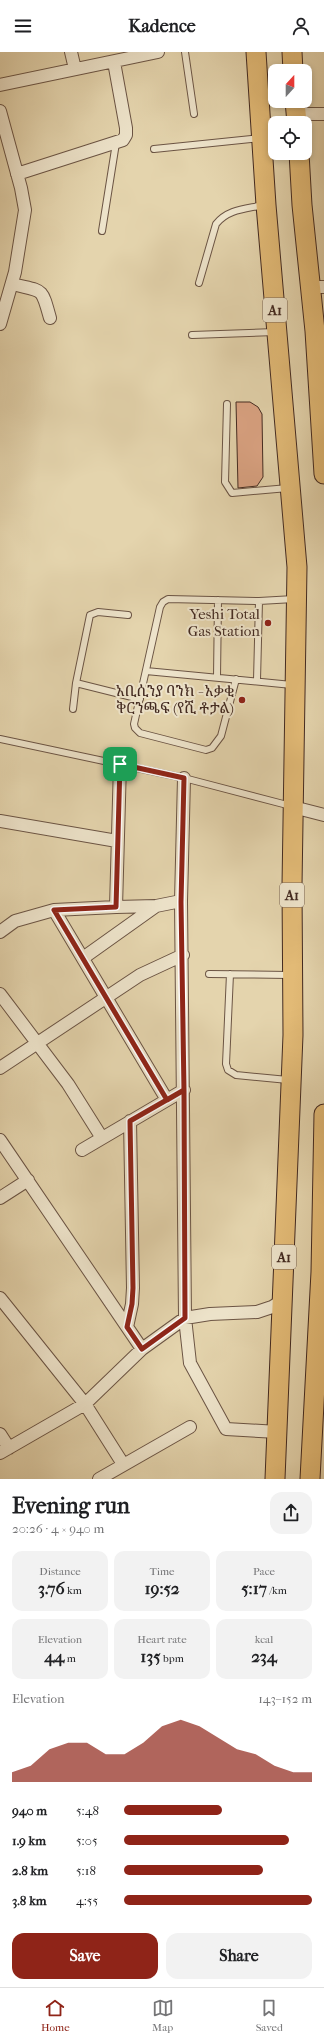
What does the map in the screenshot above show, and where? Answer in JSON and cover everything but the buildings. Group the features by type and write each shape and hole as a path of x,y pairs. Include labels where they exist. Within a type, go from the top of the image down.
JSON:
{"main road":[{"name":"A1","path":"256,52 276,332 297,567 296,599"},
{"path":"292,52 293,64"},
{"path":"299,160 302,205 318,287 324,474"},
{"path":"296,599 296,686"},
{"name":"A1","path":"274,1479 278,1432 291,1081 293,807 296,686"},
{"path":"310,1479 322,1272 324,1114"}],"street":[{"path":"71,52 75,69"},
{"path":"0,85 158,52"},
{"path":"17,174 116,144 123,140 126,135 126,128 114,62"},
{"path":"0,111 25,210 12,284 0,324"},
{"path":"296,113 324,114"},
{"path":"12,284 39,291 44,294 50,318"},
{"path":"116,907 120,764"},
{"path":"184,778 181,902 185,1318 190,1363 226,1429 278,1432"},
{"path":"293,807 324,814"},
{"path":"0,822 117,841"},
{"path":"0,932 15,921 54,910 156,906 181,902"},
{"path":"83,958 156,906"},
{"path":"54,910 167,1100"},
{"path":"0,919 15,921"},
{"path":"0,1068 140,975 182,955"},
{"path":"0,994 68,1084 102,1138"},
{"path":"82,1150 184,1090"},
{"path":"127,1327 132,1304 133,1288 130,1121"},
{"path":"0,1140 142,1349"},
{"path":"0,1198 28,1180"},
{"path":"0,1298 85,1404 123,1464"},
{"path":"0,1434 5,1450 85,1404 142,1349 185,1318 210,1314 257,1312 272,1307 282,1300"},
{"path":"99,1479 190,1427"}],"lane":[{"path":"185,52 194,114"},
{"path":"154,149 261,138"},
{"path":"102,231 116,144"},
{"path":"199,283 216,224 222,217 230,212 266,205"},
{"path":"192,335 276,332"},
{"path":"227,404 225,482 232,493 290,488"},
{"path":"236,679 220,736 212,748 206,750 140,733 135,728 134,724 160,607 163,602 168,599 258,601 296,599"},
{"path":"217,677 218,600"},
{"path":"257,680 258,601"},
{"path":"73,709 76,684 90,615 98,612 128,615"},
{"path":"146,671 257,680 296,686"},
{"path":"76,684 140,699"},
{"path":"0,739 184,778 293,807"},
{"path":"209,974 292,975"},
{"path":"230,974 226,1064 228,1070 236,1075 291,1081"}],"place":[{"name":"Yeshi Total Gas Station","path":"268,623"},
{"name":"አቢሲንያ ባንክ - አቃቂ ቅርንጫፍ (የሺ ቶታል)","path":"242,700"}],"route":[{"path":"120,764 116,907 54,910 105,998 167,1100 184,1090 185,1318 142,1349 127,1327 132,1304 133,1288 130,1121 184,1090 181,902 184,778 120,764"}]}
